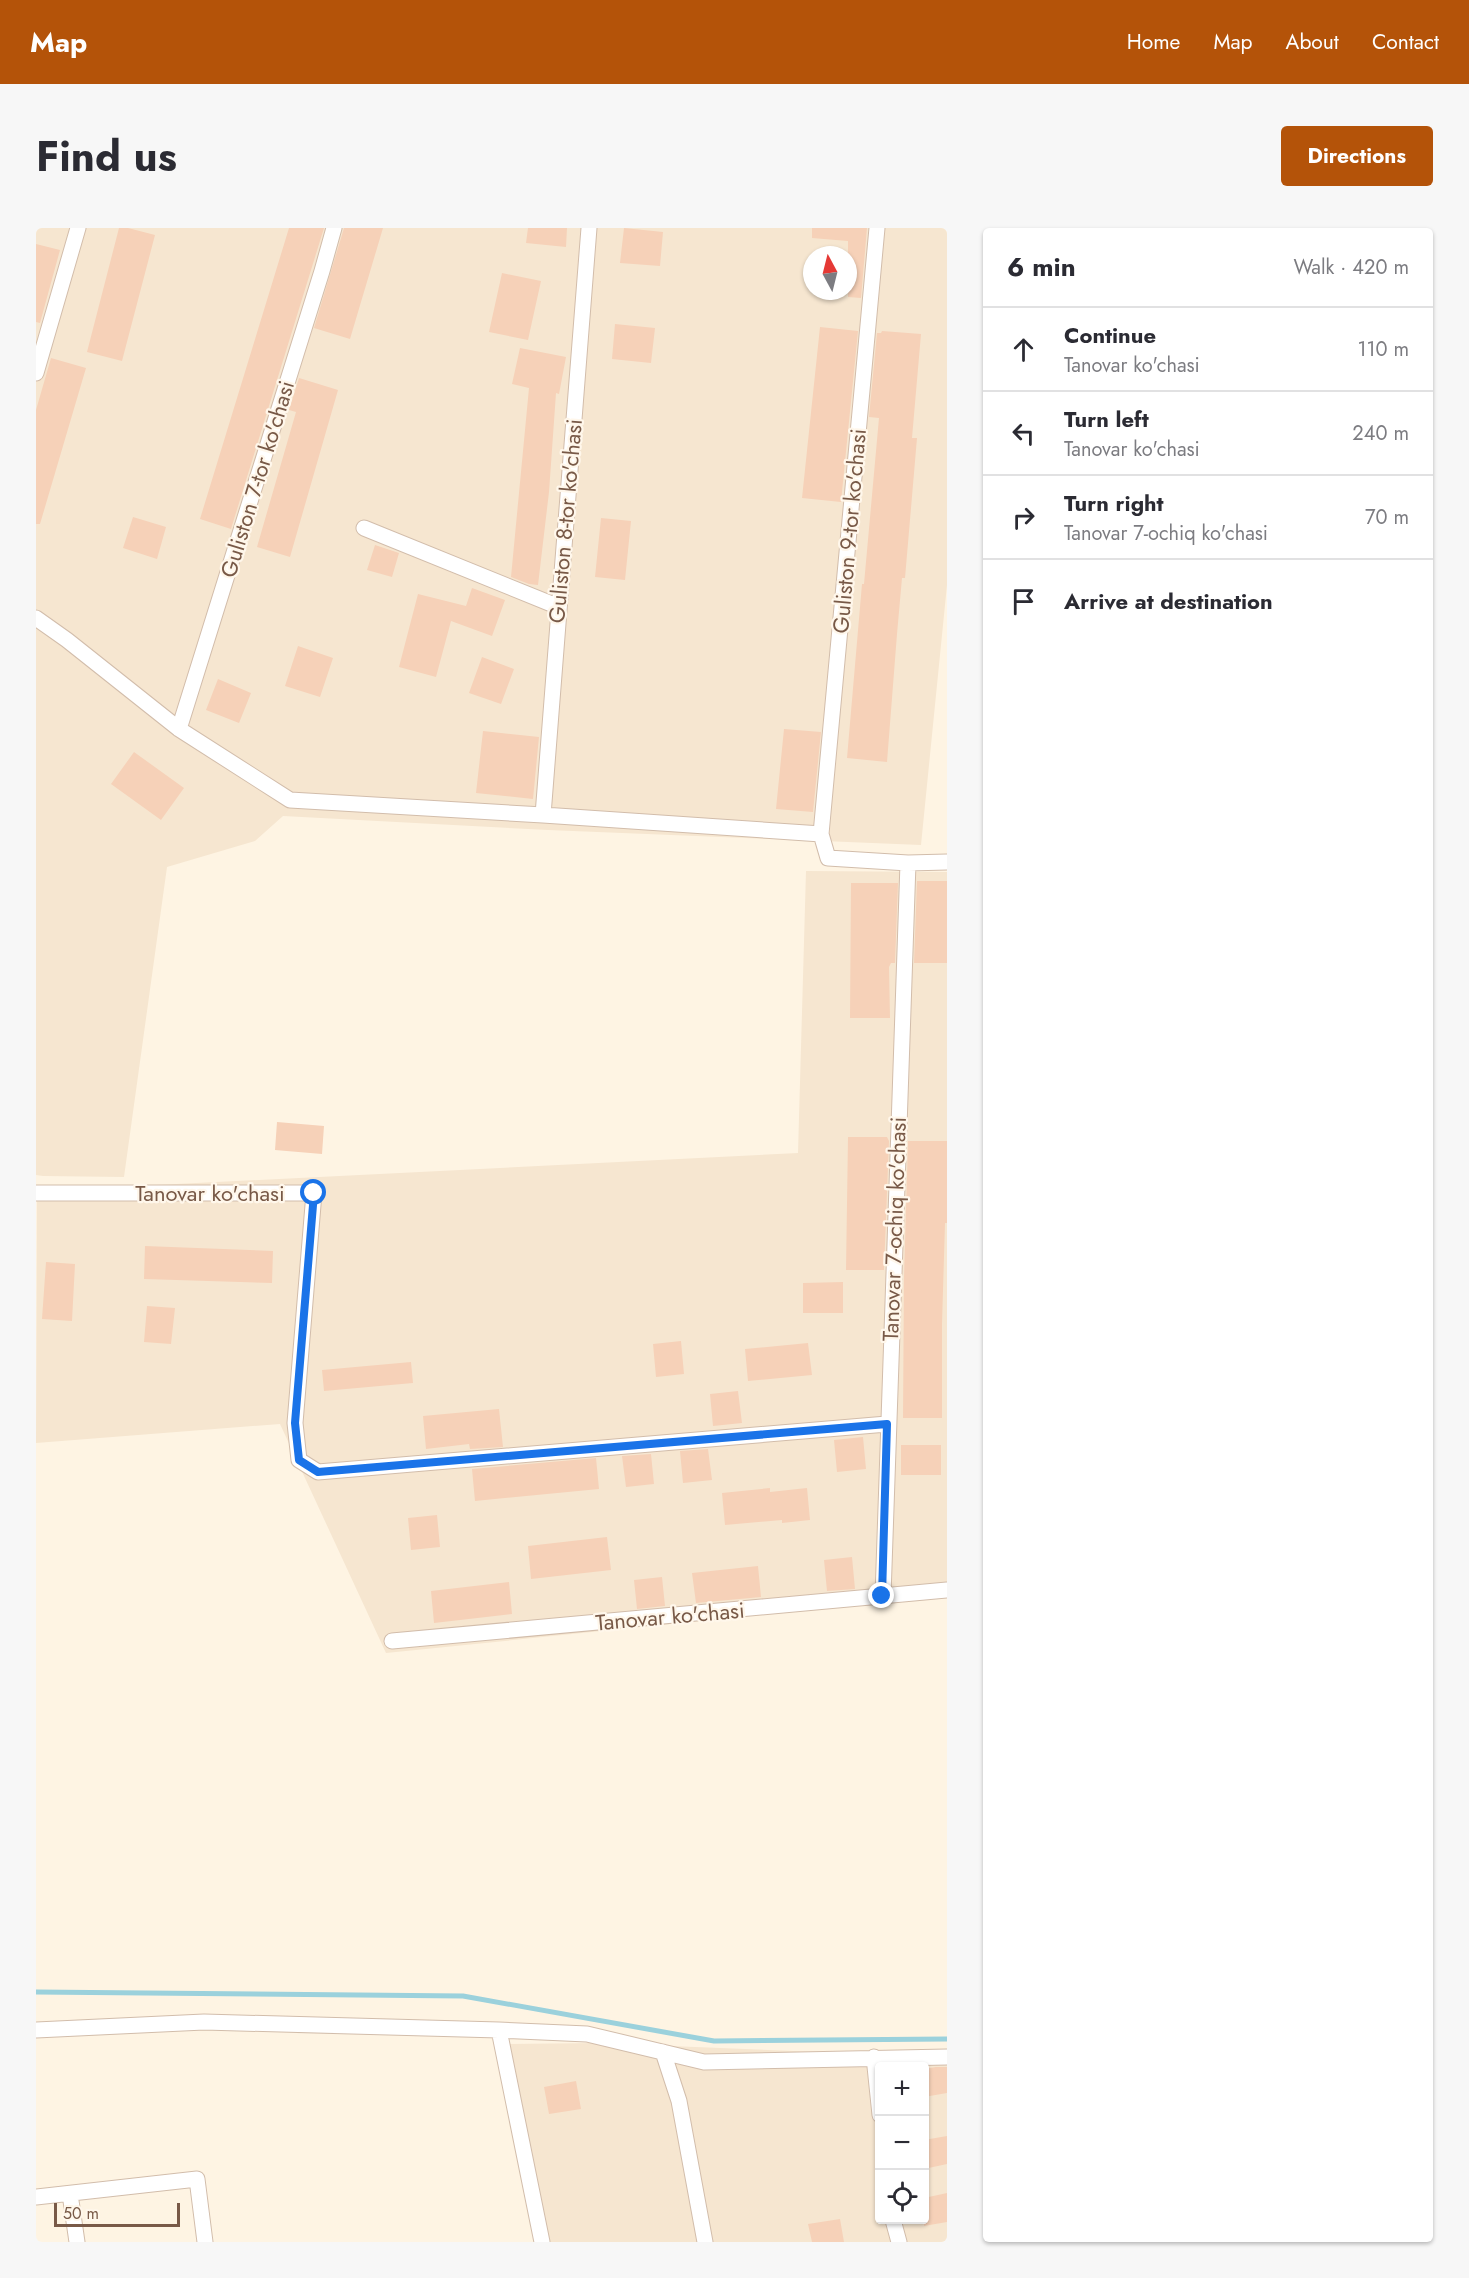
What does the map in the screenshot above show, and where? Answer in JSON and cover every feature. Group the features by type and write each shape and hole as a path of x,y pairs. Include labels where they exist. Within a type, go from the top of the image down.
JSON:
{"street":[{"path":"36,374 78,228"},
{"name":"Guliston 7-tor ko'chasi","path":"179,729 334,228"},
{"name":"Guliston 8-tor ko'chasi","path":"543,815 589,228"},
{"name":"Guliston 9-tor ko'chasi","path":"820,834 877,228"},
{"path":"364,528 559,607"},
{"path":"36,618 179,729 290,800 820,834 828,858 947,862"},
{"name":"Tanovar 7-ochiq ko'chasi","path":"882,1596 908,862"},
{"name":"Tanovar ko'chasi","path":"36,1193 314,1193 295,1423 299,1460 318,1472 887,1424"},
{"name":"Tanovar ko'chasi","path":"392,1641 947,1590"},
{"path":"36,2030 204,2022 499,2030 587,2034 705,2062 947,2056"},
{"path":"499,2030 542,2242"},
{"path":"663,2052 679,2101 705,2242"},
{"path":"874,2057 875,2069"},
{"path":"36,2197 197,2179 205,2242"},
{"path":"70,2194 76,2242"},
{"path":"894,2224 899,2242"}],"shaded area":[{"path":"36,228 947,228 947,585 921,845 548,830 283,816 255,841 167,867 124,1177 36,1175"},
{"path":"806,871 947,872 947,1596 386,1653 280,1424 36,1443 37,1191 798,1153"},
{"path":"595,2043 947,2057 947,2242 534,2242 498,2044"}],"building":[{"path":"119,228 155,235 122,361 87,352"},
{"path":"289,228 324,228 231,529 200,519"},
{"path":"344,228 383,228 350,339 314,328"},
{"path":"528,228 567,228 566,247 526,243"},
{"path":"624,228 663,232 660,266 620,263"},
{"path":"812,228 867,228 861,298 857,298 857,246 848,246 848,241 812,238"},
{"path":"36,244 60,250 40,323 36,322"},
{"path":"502,273 541,281 528,340 489,332"},
{"path":"615,324 655,328 651,363 612,359"},
{"path":"820,327 858,331 841,502 802,498"},
{"path":"882,331 921,334 912,438 917,438 905,578 902,578 887,762 847,758 879,418 869,417 877,333"},
{"path":"520,348 566,357 559,394 556,393 549,492 538,585 511,577 529,388 512,384"},
{"path":"51,358 86,368 40,524 36,524 36,410"},
{"path":"299,378 338,390 290,557 257,547 296,412 289,410"},
{"path":"133,517 166,527 157,559 123,548"},
{"path":"601,518 631,521 625,580 595,577"},
{"path":"375,545 399,553 392,577 367,570"},
{"path":"472,588 505,600 492,636 451,621 436,677 399,667 418,594 466,606"},
{"path":"298,646 333,658 320,697 285,686"},
{"path":"482,657 514,669 501,704 469,693"},
{"path":"218,679 251,693 239,723 206,710"},
{"path":"784,729 821,732 813,812 776,809"},
{"path":"483,731 539,737 533,799 476,793"},
{"path":"134,752 184,788 161,820 111,784"},
{"path":"917,881 947,881 947,963 914,963"},
{"path":"851,883 898,883 895,963 891,963 889,967 890,1018 850,1018"},
{"path":"277,1122 324,1126 322,1154 275,1150"},
{"path":"848,1137 887,1137 889,1141 884,1270 846,1270"},
{"path":"908,1141 947,1141 942,1418 903,1418"},
{"path":"145,1246 273,1251 272,1283 144,1279"},
{"path":"46,1262 75,1264 72,1321 42,1319"},
{"path":"843,1282 843,1313 803,1313 803,1283"},
{"path":"147,1306 175,1308 171,1344 144,1342"},
{"path":"681,1341 684,1374 656,1377 653,1344"},
{"path":"808,1343 812,1375 748,1381 745,1349"},
{"path":"411,1362 413,1383 324,1391 322,1370"},
{"path":"738,1391 742,1423 713,1426 710,1394"},
{"path":"499,1409 503,1447 470,1449 469,1444 426,1449 423,1416"},
{"path":"863,1437 866,1469 837,1472 834,1440"},
{"path":"901,1445 941,1445 941,1475 901,1475"},
{"path":"708,1449 712,1480 683,1483 680,1451"},
{"path":"651,1454 654,1484 626,1487 622,1456"},
{"path":"596,1458 599,1489 475,1501 472,1469"},
{"path":"770,1488 770,1492 807,1488 810,1520 725,1525 722,1493"},
{"path":"437,1515 440,1547 411,1550 408,1518"},
{"path":"607,1537 611,1570 531,1579 528,1546"},
{"path":"852,1557 855,1589 827,1591 824,1560"},
{"path":"758,1566 761,1597 696,1603 692,1573"},
{"path":"662,1577 665,1606 637,1609 634,1580"},
{"path":"509,1582 512,1614 434,1623 431,1591"},
{"path":"947,2067 947,2093 929,2096 929,2068"},
{"path":"576,2081 581,2109 549,2114 544,2087"},
{"path":"947,2136 947,2164 929,2168 929,2139"},
{"path":"947,2193 947,2222 924,2226 924,2224 929,2224 929,2197"},
{"path":"840,2219 844,2242 812,2242 808,2224"}],"waterway":[{"path":"36,1992 463,1996 714,2041 947,2039"}],"route":[{"path":"314,1193 295,1423 299,1460 318,1472 887,1424 882,1596"}]}
